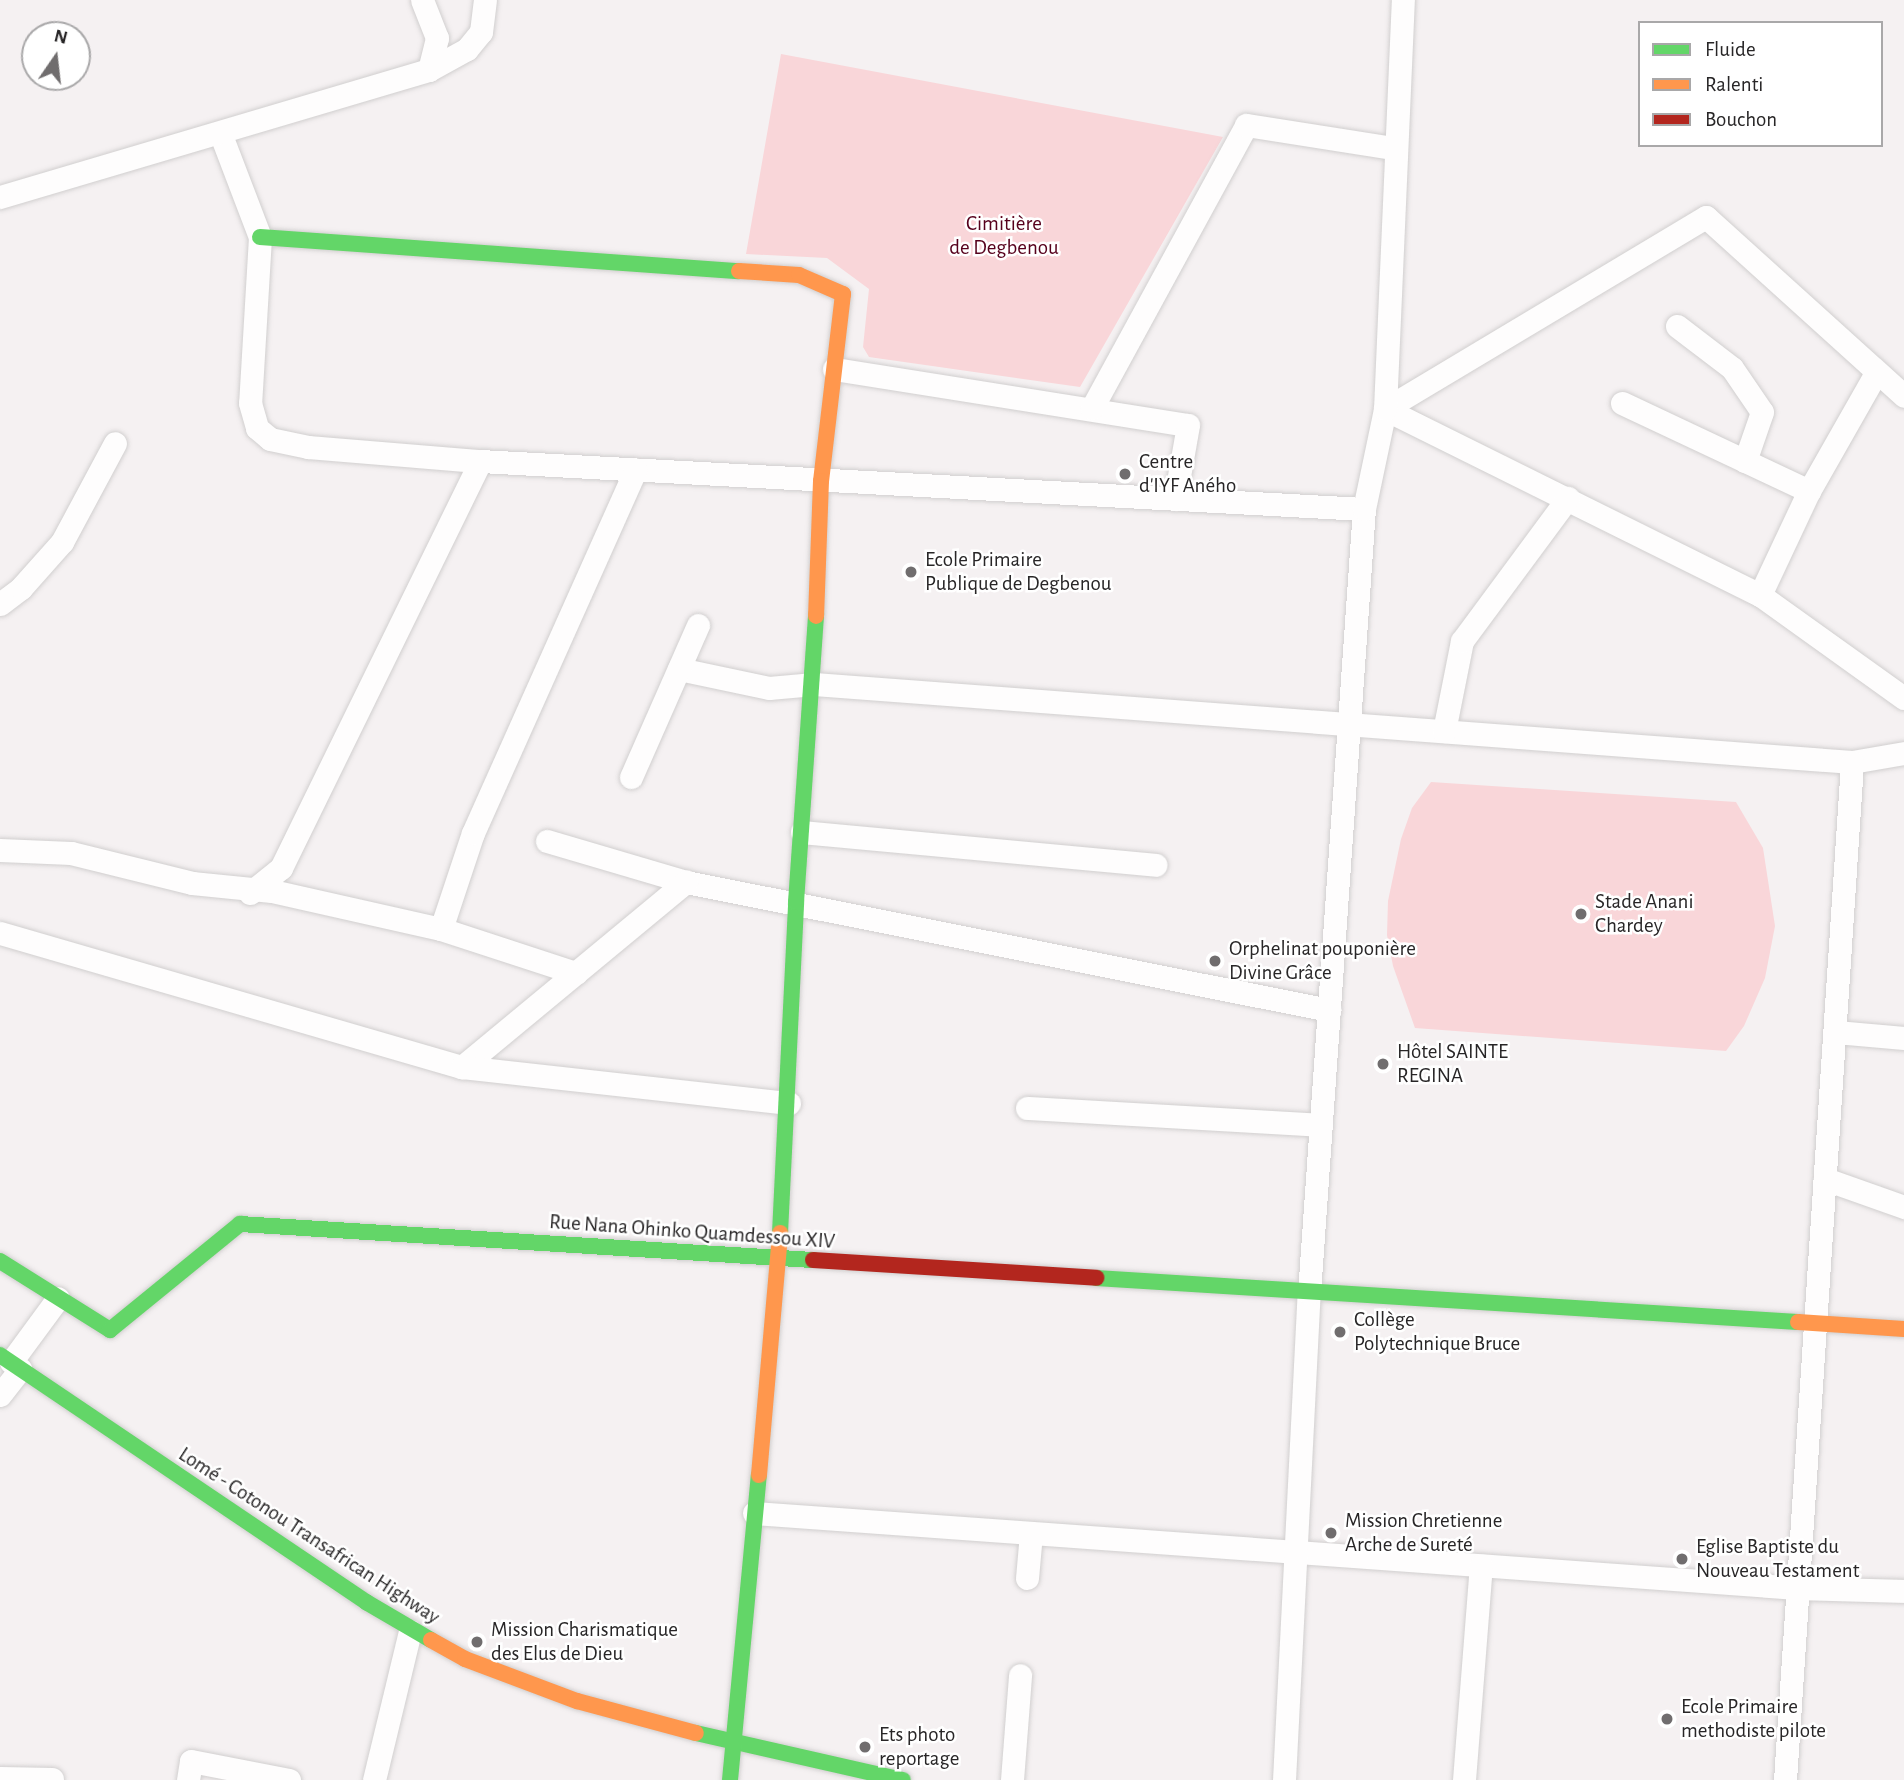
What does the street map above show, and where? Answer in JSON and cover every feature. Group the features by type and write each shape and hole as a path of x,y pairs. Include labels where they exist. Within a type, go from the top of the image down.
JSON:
{"main road":[{"path":"260,237 799,275 843,294 821,481 814,684 796,902 789,1103 779,1258 730,1780"},
{"name":"Rue Nana Ohinko Quamdessou XIV","path":"58,1298 110,1330 240,1224 1904,1329"},
{"path":"0,1261 58,1298"},
{"name":"Lomé - Cotonou Transafrican Highway","path":"10,1362 410,1631 535,1689 733,1743 902,1780"}],"street":[{"path":"422,0 437,38 429,70"},
{"path":"0,197 220,135 429,70 467,49 481,32 485,0"},
{"path":"1284,1780 1293,1553 1309,1293 1364,509 1385,408 1393,148 1403,0"},
{"path":"1092,408 1246,125 1393,148"},
{"path":"220,135 260,237 250,403 251,417 262,434 308,447 480,461 1364,509"},
{"path":"1385,408 1706,217 1904,396"},
{"path":"1677,326 1731,368 1762,412 1745,461"},
{"path":"834,369 1188,425 1175,499"},
{"path":"1760,595 1809,491 1876,373"},
{"path":"1622,402 1809,491"},
{"path":"1385,408 1760,595 1904,698"},
{"path":"0,604 21,588 62,542 115,443"},
{"path":"246,888 250,893 281,868 480,461"},
{"path":"441,929 473,833 635,470"},
{"path":"1444,731 1462,641 1568,498"},
{"path":"632,777 698,625"},
{"path":"679,669 769,688 814,684 1852,762 1904,753"},
{"path":"1786,1780 1852,762"},
{"path":"802,832 1155,865"},
{"path":"547,841 686,882 1329,1010"},
{"path":"0,850 71,853 192,883 246,888 441,929 576,973"},
{"path":"281,868 295,897 309,901"},
{"path":"462,1067 686,882"},
{"path":"0,933 462,1067 789,1103"},
{"path":"1836,1032 1904,1038"},
{"path":"1027,1108 1321,1125"},
{"path":"1825,1179 1904,1207"},
{"path":"0,1395 10,1362 58,1298"},
{"path":"754,1513 1797,1588 1904,1591"},
{"path":"1027,1578 1031,1533"},
{"path":"1464,1780 1481,1566"},
{"path":"374,1780 410,1631"},
{"path":"1012,1780 1020,1675"},
{"path":"188,1780 191,1761 289,1780"},
{"path":"0,1778 52,1779"}],"green space":[{"name":"Cimitière de Degbenou","path":"781,54 1223,137 1080,387 869,357 863,347 869,289 827,258 746,254"},
{"name":"Stade Anani Chardey","path":"1431,782 1736,802 1763,848 1775,926 1765,978 1744,1026 1726,1051 1415,1028 1393,966 1387,935 1388,901 1401,839 1412,808"}],"traffic: fast":[{"path":"260,237 739,271"},
{"path":"780,1233 796,902 816,616"},
{"path":"0,1261 110,1330 240,1224 813,1260"},
{"path":"1096,1278 1798,1322"},
{"path":"0,1355 366,1602 431,1640"},
{"path":"730,1780 759,1475"},
{"path":"696,1733 903,1780"}],"traffic: slow":[{"path":"739,271 799,275 843,294 821,481 816,616"},
{"path":"759,1475 780,1233"},
{"path":"1798,1322 1904,1329"},
{"path":"431,1640 465,1659 577,1701 696,1733"}],"traffic: jam":[{"path":"813,1260 1096,1278"}],"place":[{"name":"Centre d'IYF Aného","path":"1125,474"},
{"name":"Ecole Primaire Publique de Degbenou","path":"911,572"},
{"name":"Stade Anani Chardey","path":"1581,914"},
{"name":"Orphelinat pouponière Divine Grâce","path":"1215,961"},
{"name":"Hôtel SAINTE REGINA","path":"1383,1064"},
{"name":"Collège Polytechnique Bruce","path":"1340,1332"},
{"name":"Mission Chretienne Arche de Sureté","path":"1331,1533"},
{"name":"Eglise Baptiste du Nouveau Testament","path":"1682,1559"},
{"name":"Mission Charismatique des Elus de Dieu","path":"477,1642"},
{"name":"Ecole Primaire methodiste pilote","path":"1667,1719"},
{"name":"Ets photo reportage","path":"865,1747"}]}
